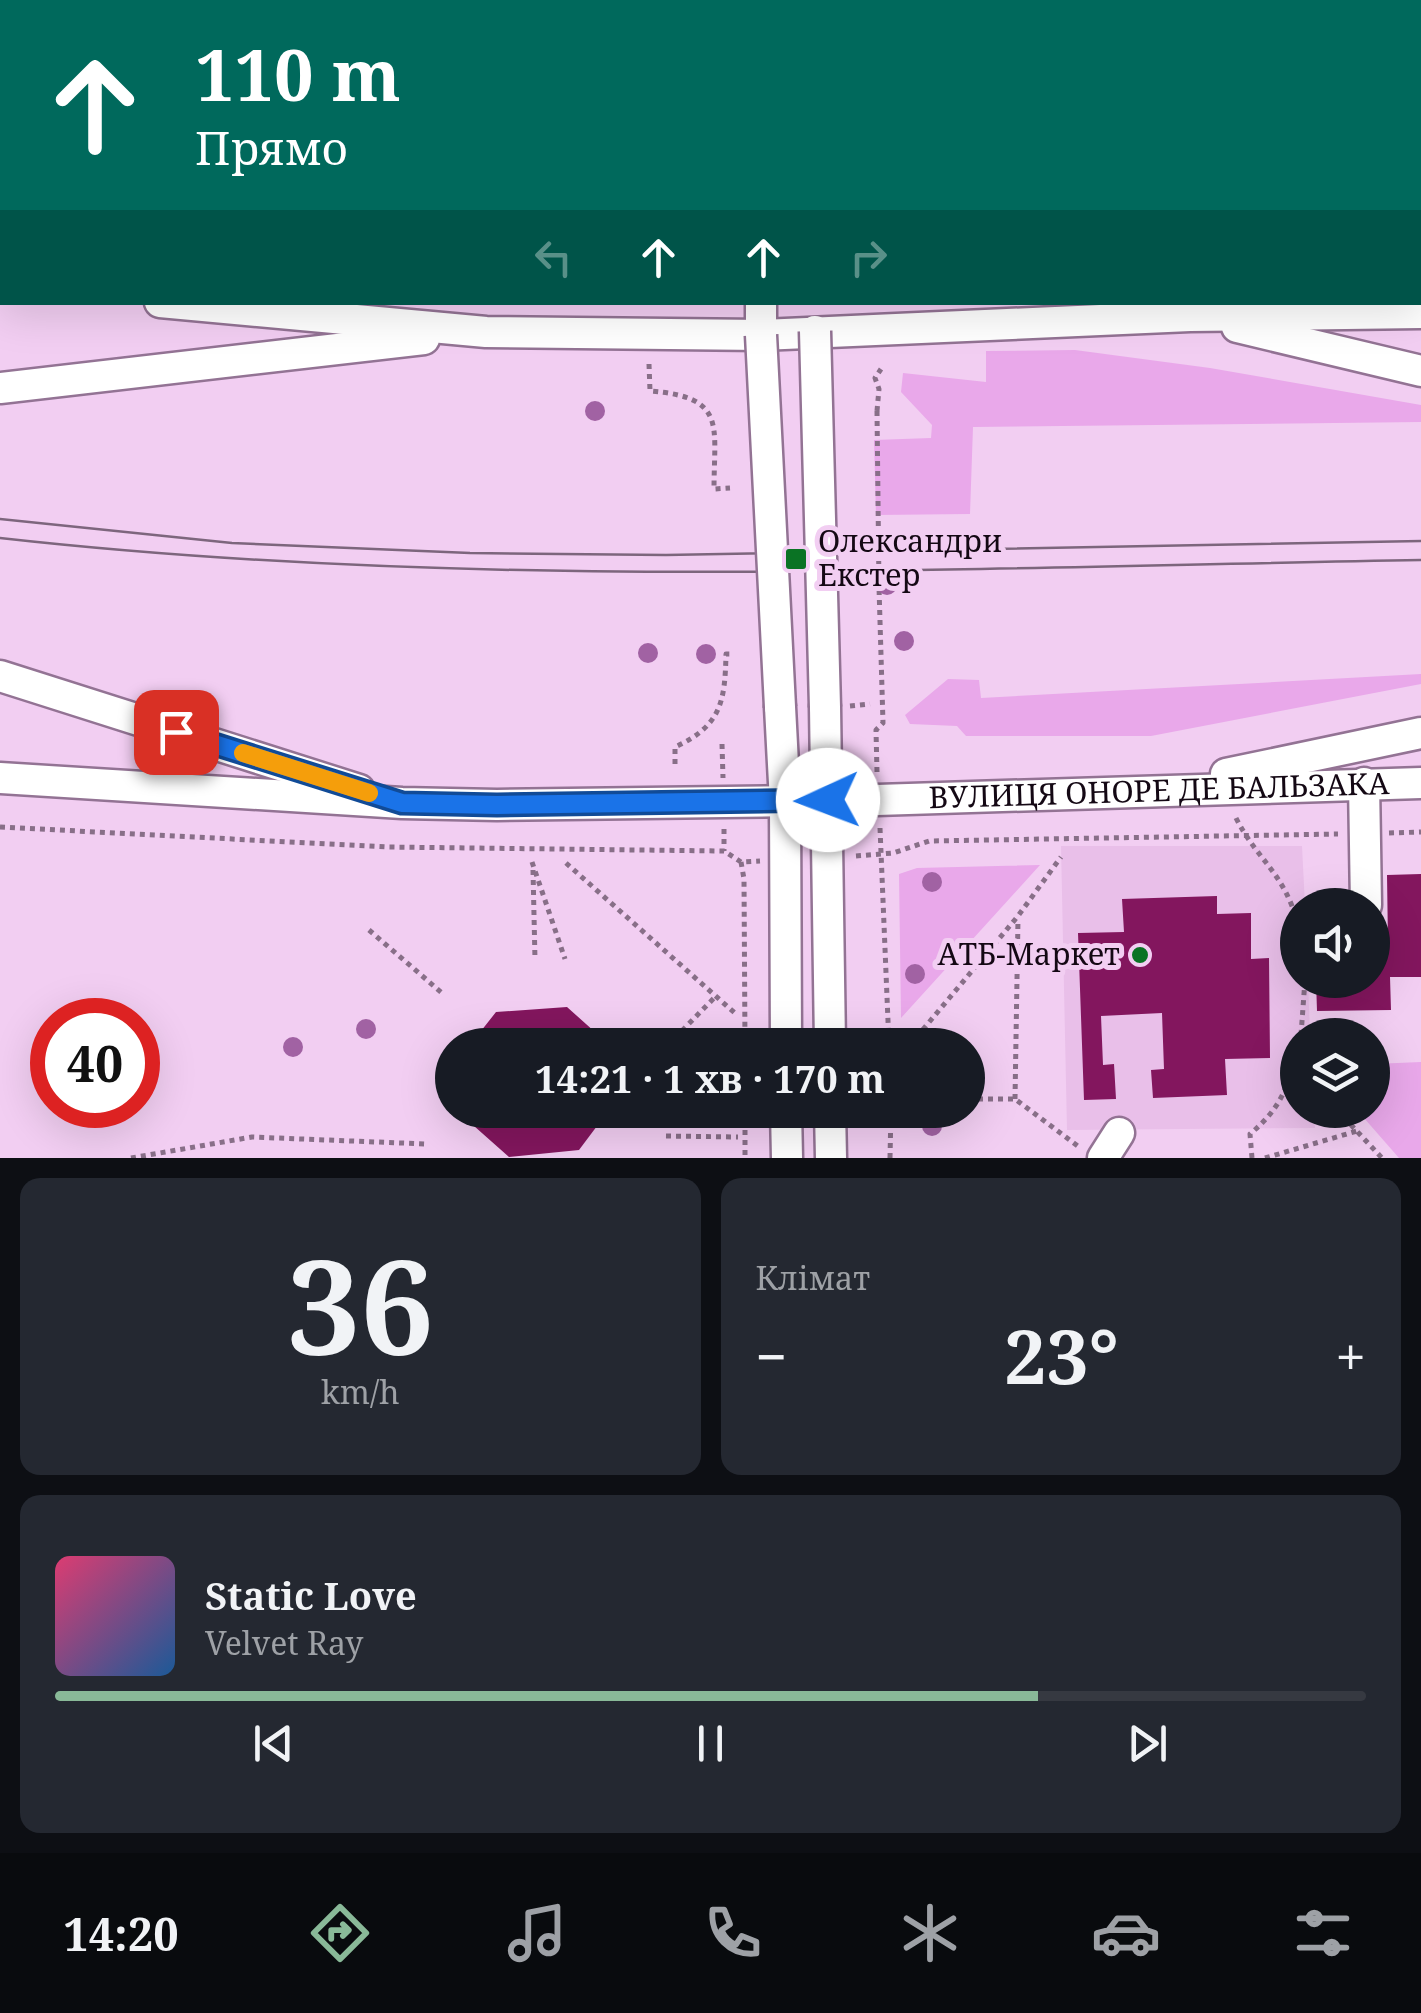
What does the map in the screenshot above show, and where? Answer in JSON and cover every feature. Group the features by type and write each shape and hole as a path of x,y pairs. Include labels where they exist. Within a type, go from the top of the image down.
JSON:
{"street":[{"path":"193,305 486,332 761,334 814,317 1421,313"},
{"path":"761,305 784,802 786,1028"},
{"path":"1190,316 1421,371"},
{"path":"814,317 828,800 830,1028"},
{"path":"0,388 486,332"},
{"path":"0,676 402,803"},
{"path":"1150,791 1421,733"},
{"name":"ВУЛИЦЯ ОНОРЕ ДЕ БАЛЬЗАКА","path":"0,778 402,803 784,802 1421,783"},
{"path":"1364,784 1366,888"},
{"path":"786,1128 787,1158"},
{"path":"830,1128 831,1158"}],"path":[{"path":"649,364 650,391 680,394 703,403 709,412 714,424 714,489 730,488"},
{"path":"876,730 883,723 875,378 882,369"},
{"path":"675,764 675,747 699,734 715,719 724,696 726,654 734,654"},
{"path":"1221,788 1245,836 1278,874 1283,888"},
{"path":"0,827 386,848 724,851 741,862 785,860"},
{"path":"828,858 882,855 929,842 1421,832"},
{"path":"880,835 888,1028"},
{"path":"924,1028 1062,857"},
{"path":"535,960 532,862 565,960"},
{"path":"566,862 737,1015"},
{"path":"741,862 745,1028"},
{"path":"1015,1100 1018,916"},
{"path":"369,930 442,993"},
{"path":"685,1028 716,996"},
{"path":"985,1099 1015,1100 1093,1158"},
{"path":"1252,1158 1250,1134 1274,1113 1280,1102"},
{"path":"745,1128 745,1158"},
{"path":"890,1158 891,1128"},
{"path":"1354,1128 1382,1158"},
{"path":"1264,1158 1357,1131"},
{"path":"666,1136 738,1137"},
{"path":"131,1158 252,1138 426,1144"}],"shaded area":[{"path":"1075,350 1210,368 1421,405 1421,422 973,427 970,514 876,515 874,440 931,438 932,425 901,392 903,373 986,382 986,351"},
{"path":"1421,674 1421,684 1151,736 966,736 957,726 910,724 905,715 948,679 979,680 981,698"},
{"path":"1061,846 1302,846 1304,888 1280,888 1280,998 1309,998 1309,1018 1280,1018 1280,1128 1315,1128 1067,1130"},
{"path":"1040,865 901,1018 899,874 917,868"},
{"path":"1421,1062 1421,1158 1399,1158 1373,1128 1390,1128 1390,1063"}],"building":[{"path":"1421,874 1421,977 1390,977 1387,875"},
{"path":"1217,896 1217,914 1251,913 1251,959 1269,958 1270,1058 1225,1059 1227,1095 1153,1098 1151,1070 1164,1069 1162,1013 1101,1016 1103,1065 1114,1064 1116,1099 1084,1100 1078,933 1124,932 1122,899"},
{"path":"1390,977 1391,1010 1317,1011 1317,998 1390,998"},
{"path":"567,1007 590,1028 483,1028 496,1012"},
{"path":"476,1128 596,1128 579,1150 509,1157"}],"tram line":[{"path":"0,519 232,543 470,553 666,555 1421,541"},
{"path":"0,538 354,565 532,570 888,571 1421,560"}],"slow traffic":[{"path":"243,753 369,793"}],"place":[{"name":"Олександри Екстер","path":"796,559"},
{"name":"АТБ-Маркет","path":"1140,955"}],"route":[{"path":"176,732 402,803 828,800"}]}
